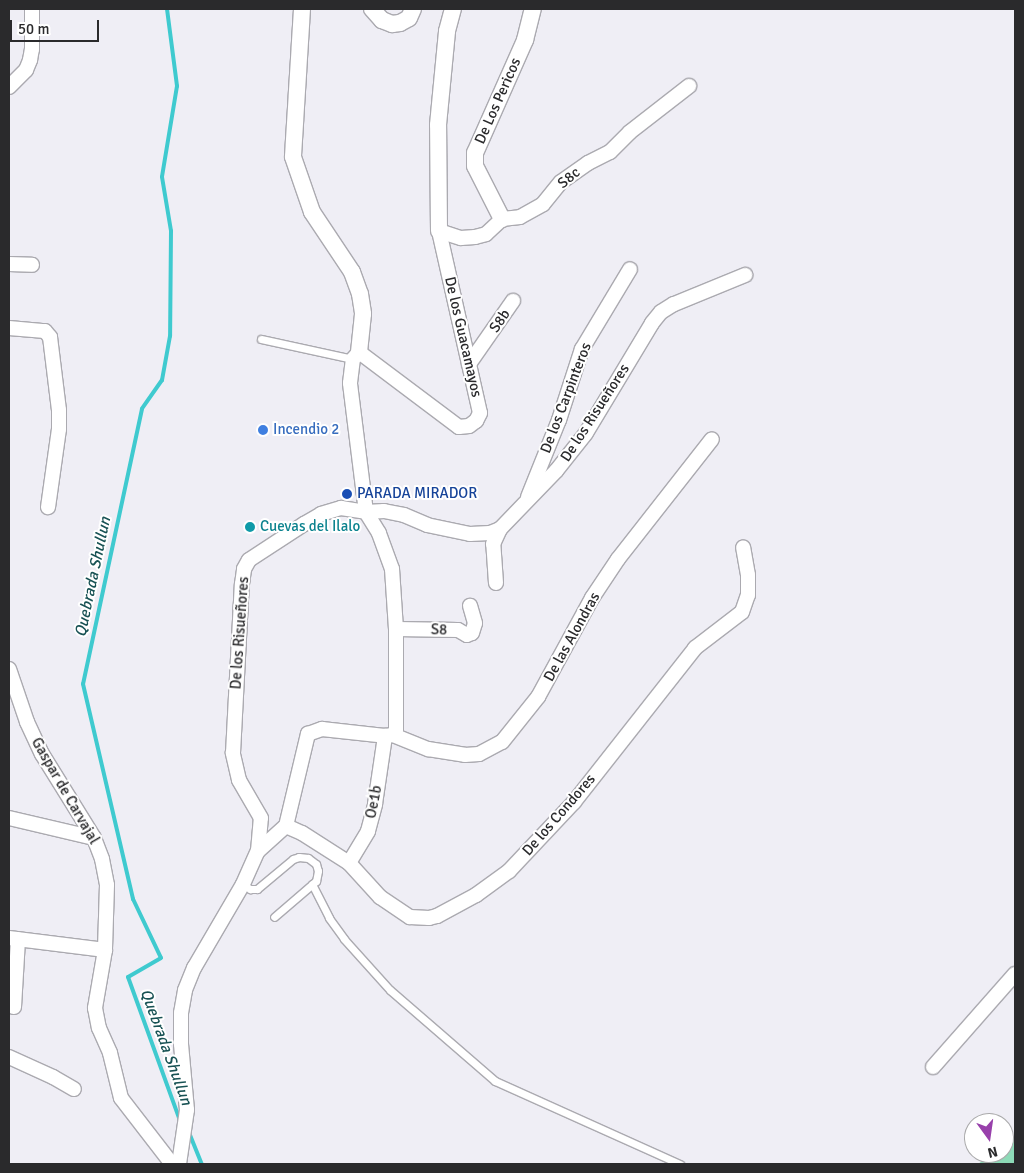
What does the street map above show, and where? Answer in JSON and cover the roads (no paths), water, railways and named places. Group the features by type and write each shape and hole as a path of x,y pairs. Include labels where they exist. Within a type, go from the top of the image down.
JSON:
{"street":[{"path":"9,88 26,70 30,60 32,49 32,9"},
{"path":"258,851 286,826 308,734 322,729 389,736 396,730 396,629 392,569 379,532 366,512 350,383 364,314 360,294 352,272 312,212 293,156 302,9"},
{"path":"372,9 382,20 392,24 400,23 409,18 413,9"},
{"name":"De los Guacamayos","path":"356,356 459,427 469,426 476,421 480,413 439,231 438,126 447,32 453,9"},
{"name":"De Los Pericos","path":"502,219 478,172 475,153 525,40 533,9"},
{"name":"S8c","path":"439,231 461,238 475,237 486,234 502,219 520,217 543,204 561,182 588,163 610,152 630,132 689,86"},
{"path":"9,264 32,265"},
{"name":"De los Carpinteros","path":"525,504 559,420 582,349 630,269"},
{"name":"De los Risueñores","path":"179,1164 187,1110 181,1044 181,1013 185,990 194,968 243,884 258,851 261,818 239,780 233,753 242,584 244,569 249,560 321,514 341,508 366,512 384,511 404,515 427,525 470,534 490,533 500,529 556,471 586,433 661,312 674,304 745,274"},
{"name":"S8b","path":"469,364 513,301"},
{"path":"9,328 44,331 50,337 59,419 48,507"},
{"name":"De las Alondras","path":"389,736 428,749 465,755 479,754 502,742 538,697 592,598 618,559 712,439"},
{"path":"496,583 493,544 500,529"},
{"name":"De los Condores","path":"286,826 302,833 349,862 380,896 410,917 429,918 437,916 476,895 509,871 574,802 695,648 742,612 748,595 748,575 743,547"},
{"name":"S8","path":"396,629 458,630 467,635 472,632 475,623 470,606"},
{"name":"Gaspar de Carvajal","path":"9,670 27,722 42,754 94,838 102,859 106,878 105,950 95,1008 99,1028 110,1053 121,1098 172,1164"},
{"name":"Oe1b","path":"349,862 368,831 376,804 389,736"},
{"path":"9,818 94,838"},
{"path":"14,1007 14,939 105,950"},
{"path":"933,1067 1015,974"},
{"path":"9,1057 53,1076 74,1089"}],"lane":[{"path":"261,339 356,356"},
{"path":"243,884 250,889 257,889 293,859 299,857 308,858 316,864 318,871 316,880 274,917"},
{"path":"312,884 329,918 344,939 390,990 495,1081 680,1164"}],"waterway":[{"name":"Quebrada Shullun","path":"167,9 177,86 162,177 171,231 170,336 162,380 142,409 83,684 133,899 161,958 128,977 180,1121"},
{"name":"Quebrada Shullun","path":"190,1135 202,1164"}],"place":[{"name":"Incendio 2","path":"263,430"},
{"name":"PARADA MIRADOR","path":"347,494"},
{"name":"Cuevas del Ilalo","path":"250,527"}]}
